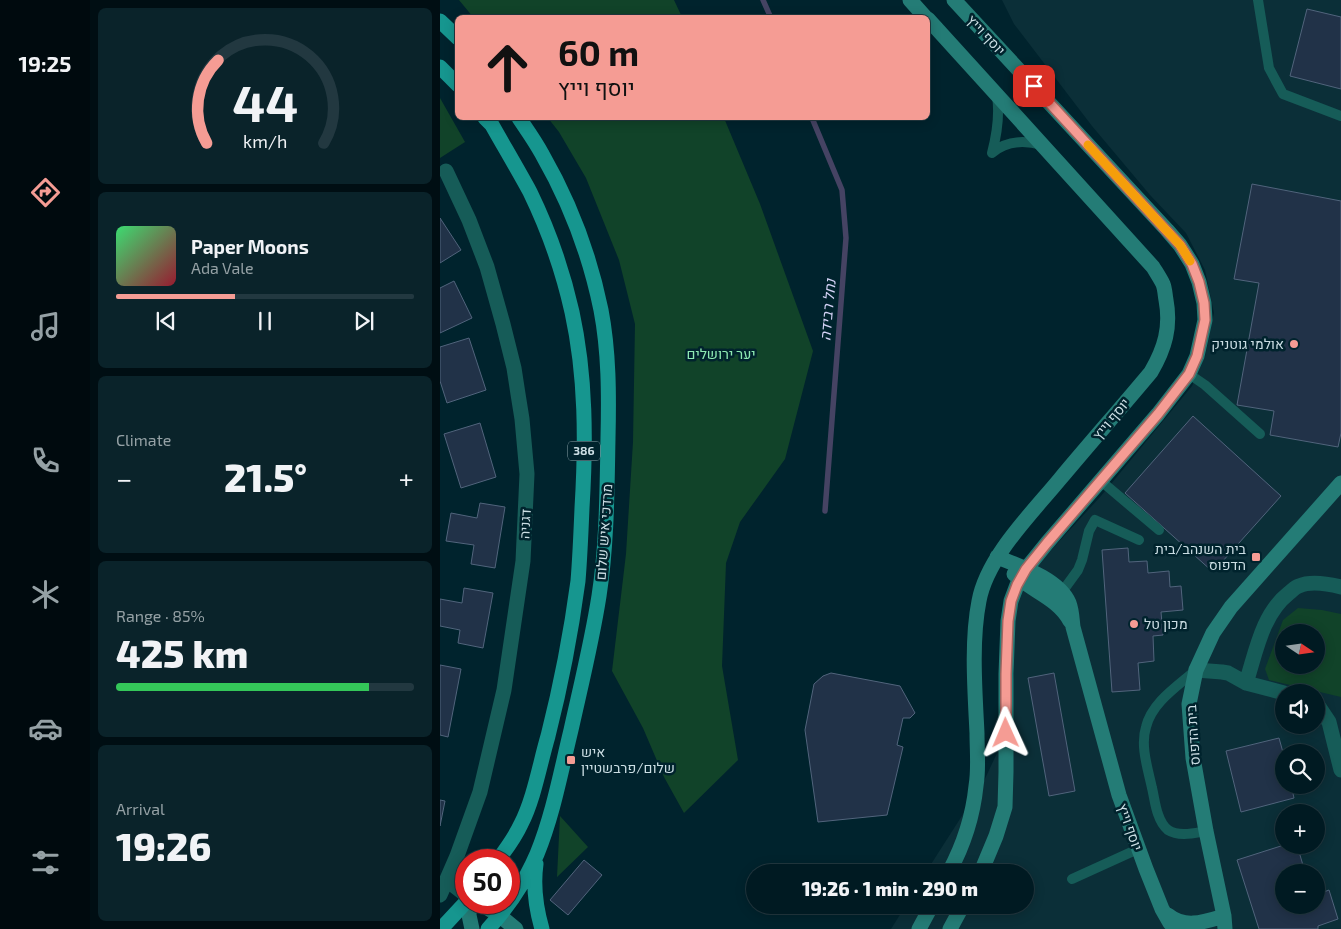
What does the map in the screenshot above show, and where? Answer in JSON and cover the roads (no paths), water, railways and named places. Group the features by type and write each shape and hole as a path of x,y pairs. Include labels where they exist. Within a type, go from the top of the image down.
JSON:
{"main road":[{"name":"יוסף וייץ","path":"910,0 924,15"},
{"name":"יוסף וייץ","path":"954,0 1180,245 1192,264 1204,303 1205,320 1197,356 1189,374 1158,414 1023,575"},
{"path":"440,21 455,35"},
{"name":"יוסף וייץ","path":"930,21 1153,267 1163,285 1168,325 1165,342 1151,372 1020,527 997,557 1023,575 1054,585 1062,592 1069,603 1073,627 1119,795 1162,909 1176,929"},
{"path":"440,67 455,83"},
{"name":"מרדכי איש שלום","path":"487,120 492,125 530,194 548,234 561,272 572,312 578,346 585,428 578,578 570,636 555,707 531,799 522,823 506,849"},
{"name":"מרדכי איש שלום","path":"500,916 520,888 537,853 554,800 590,646 599,595 606,512 607,348 601,309 580,236 554,176 520,120"},
{"name":"בית הדפוס","path":"1229,926 1206,831 1193,758 1189,704 1196,670 1213,633 1231,607 1341,483"},
{"path":"953,864 968,826 976,785 978,760 975,674 979,601 983,584 997,557"},
{"name":"יוסף וייץ","path":"1023,575 1036,592 1060,607 1073,627"},
{"path":"984,864 1005,807 1008,621 1011,601 1023,575"},
{"path":"537,853 535,892 542,929"},
{"path":"1162,909 1176,922 1192,925 1229,926"},
{"path":"441,929 455,914"},
{"path":"470,914 472,929"},
{"path":"497,914 516,929"},
{"path":"919,929 927,914"},
{"path":"950,929 958,914"},
{"name":"386","path":"488,929 500,916"}],"street":[{"name":"דגניה","path":"440,895 460,849 480,792 504,690 523,561 527,474 517,385 503,324 484,257 446,171"},
{"path":"1246,683 1263,630 1272,612 1283,598 1299,586 1313,583 1332,584 1341,587"},
{"path":"1196,670 1228,673 1246,683 1275,691"},
{"path":"1325,716 1329,722 1341,770"},
{"path":"447,880 455,886"}],"lane":[{"path":"1258,0 1269,68 1283,94 1341,116"},
{"path":"997,95 999,116 992,153 1004,144 1012,142 1029,142 1042,145"},
{"path":"1189,374 1205,384 1260,434"},
{"path":"1101,481 1159,530"},
{"path":"1062,592 1078,570 1089,531 1095,520 1139,540"},
{"path":"1196,670 1167,695 1154,711 1145,727 1144,746 1158,815 1163,825 1169,831 1185,834 1206,831"},
{"path":"1072,879 1138,849"}],"waterway":[{"name":"נחל רבידה","path":"763,0 770,15"},
{"name":"נחל רבידה","path":"813,120 842,190 846,238 825,511"}],"place":[{"name":"אולמי גוטניק","path":"1294,344"},
{"name":"בית השנהב/בית הדפוס","path":"1256,557"},
{"name":"מכון טל","path":"1134,624"},
{"name":"איש שלום/פרבשטיין","path":"571,760"}],"park label":[{"name":"יער ירושלים","path":"721,354"}]}
